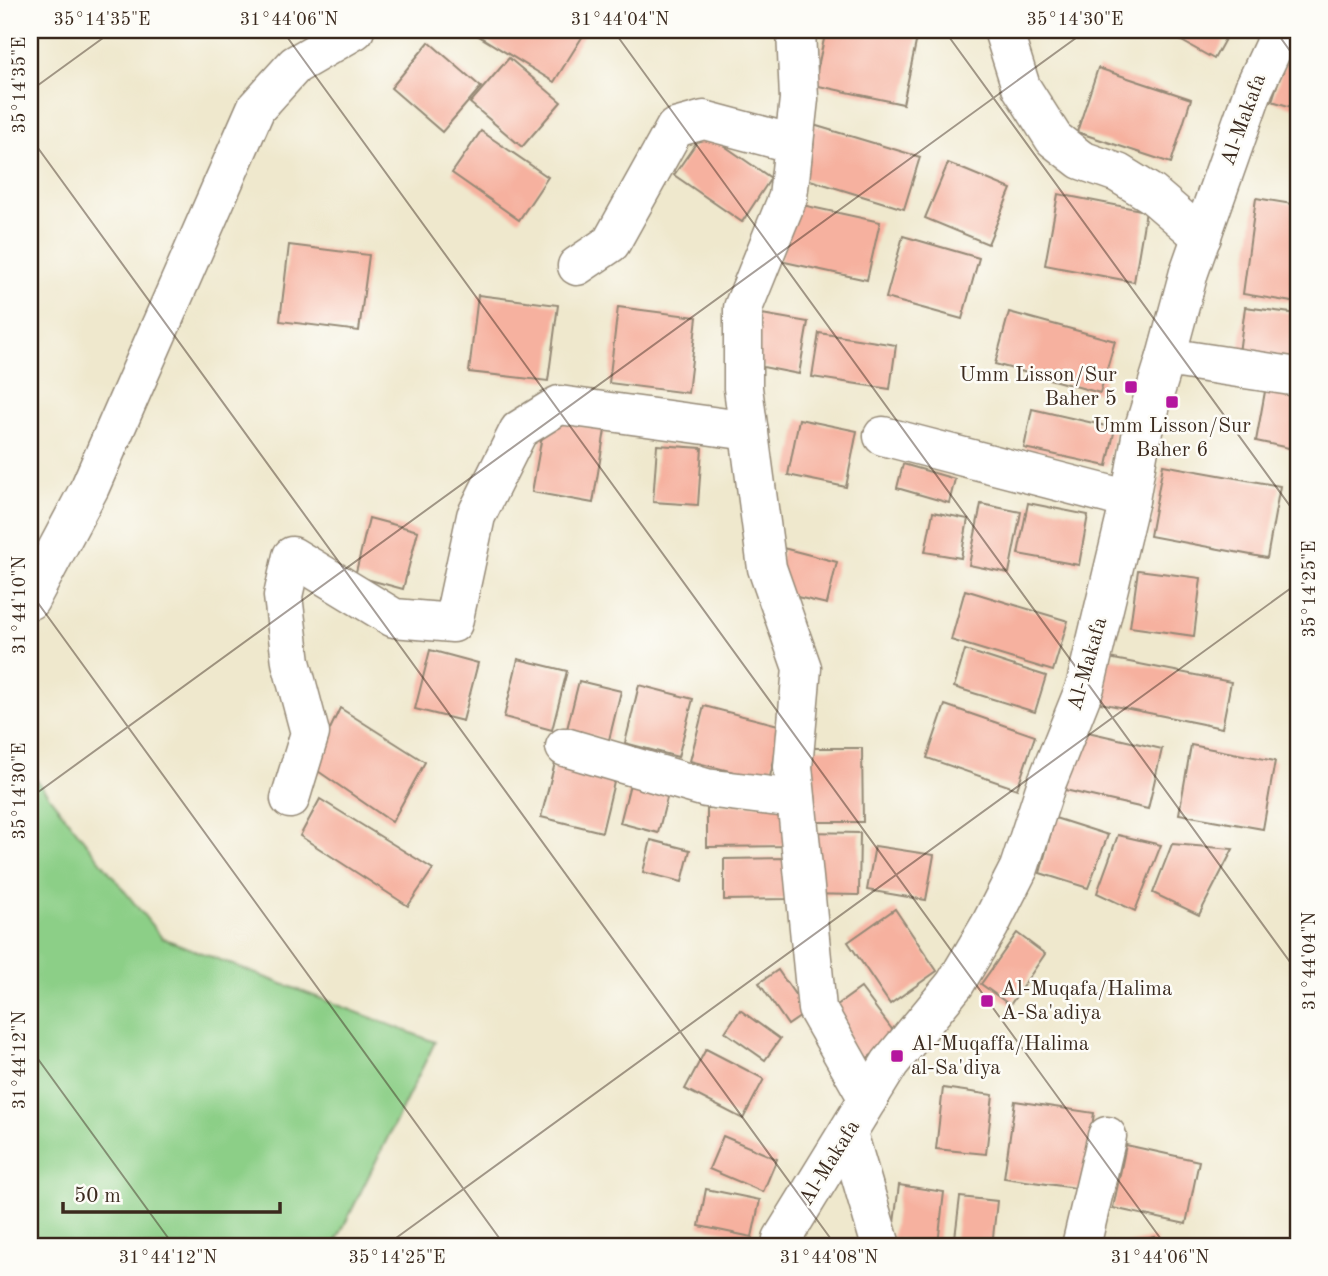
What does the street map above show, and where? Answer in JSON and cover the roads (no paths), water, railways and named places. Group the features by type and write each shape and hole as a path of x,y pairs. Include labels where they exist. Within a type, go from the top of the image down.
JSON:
{"street":[{"path":"30,600 90,487 256,107 295,65 355,30"},
{"path":"796,30 799,99 788,197 743,308 743,388 767,568 802,668 793,767 817,1009 868,1099"},
{"path":"1003,30 1021,87 1054,139 1081,160 1118,173 1152,194 1202,237"},
{"name":"Al-Makafa","path":"781,1246 782,1239 890,1063 955,984 990,925 1019,867 1047,782 1085,687 1130,500 1141,437 1189,272 1254,88 1281,30"},
{"path":"577,266 611,243 675,128 704,120 794,144"},
{"path":"1166,357 1298,377"},
{"path":"290,799 310,733 290,662 283,596 292,556 394,618 453,624 476,516 519,430 559,405 748,431"},
{"path":"883,436 1130,500"},
{"path":"565,747 706,788 796,799"},
{"path":"848,1133 881,1246"},
{"path":"1081,1246 1107,1136"}],"place":[{"name":"Umm Lisson/Sur Baher 5","path":"1131,387"},
{"name":"Umm Lisson/Sur Baher 6","path":"1172,402"},
{"name":"Al-Muqafa/Halima A-Sa'adiya","path":"987,1001"},
{"name":"Al-Muqaffa/Halima al-Sa'diya","path":"897,1056"}]}
